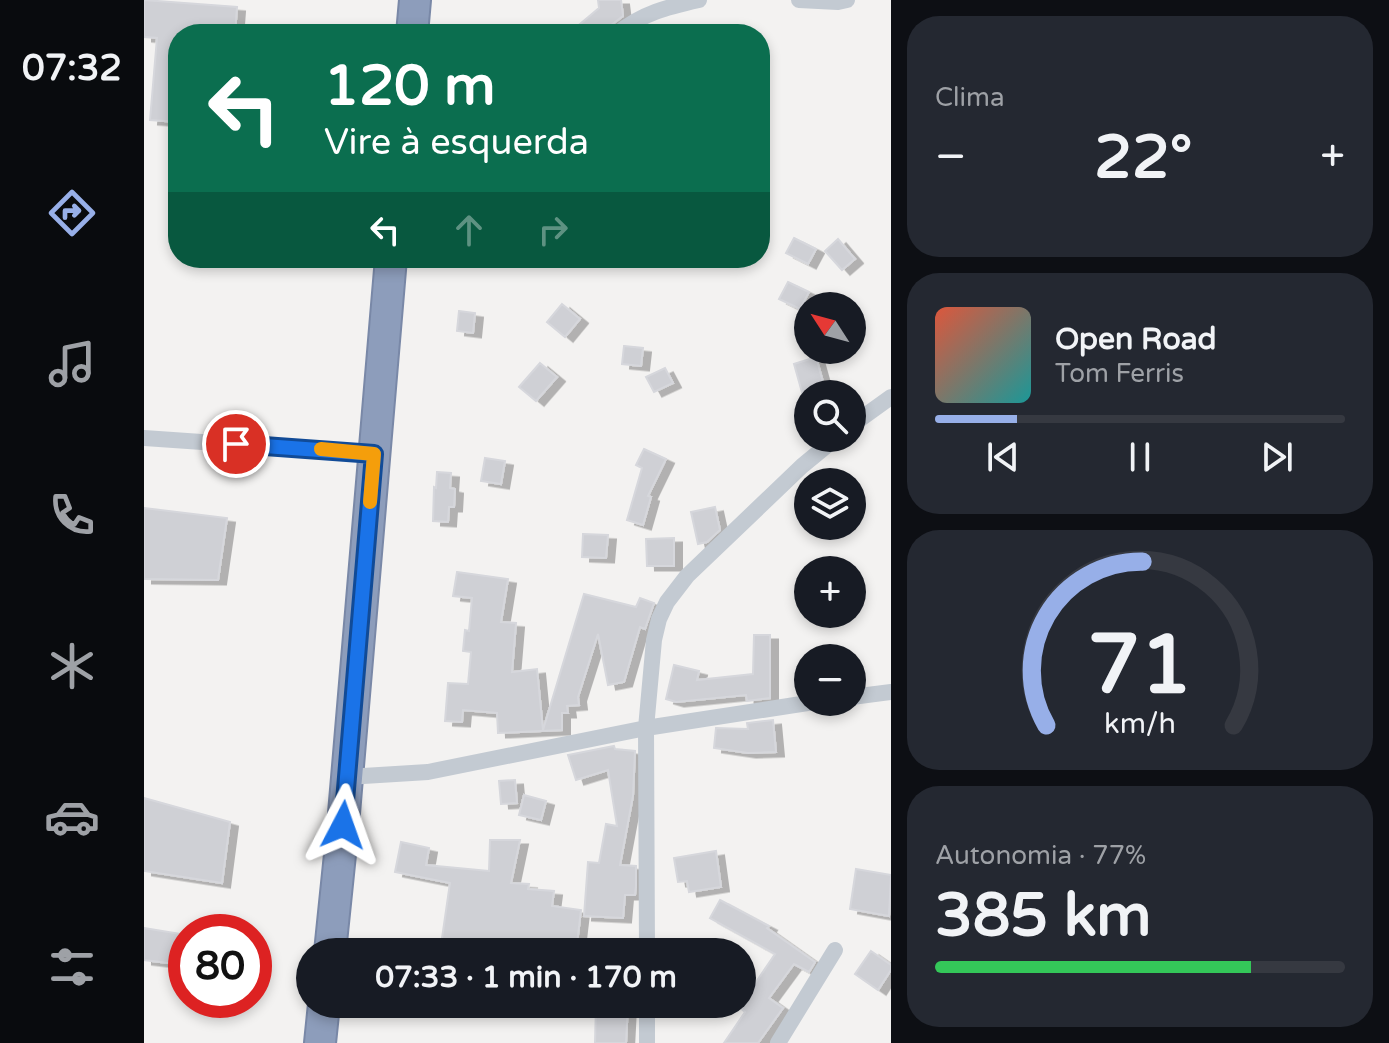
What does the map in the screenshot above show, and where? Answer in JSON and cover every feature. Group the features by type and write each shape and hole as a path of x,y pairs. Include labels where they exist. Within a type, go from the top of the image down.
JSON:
{"highway":[{"path":"415,0 417,24"},
{"path":"331,938 390,268"},
{"path":"320,1043 323,1018"}],"street":[{"path":"629,24 654,10 699,0"},
{"path":"799,0 847,0"},
{"path":"866,415 891,397"},
{"path":"144,438 374,454"},
{"path":"647,938 646,728 654,640 659,619 667,602 687,576 819,452"},
{"path":"866,695 891,692"},
{"path":"347,777 428,772 646,728 794,705"},
{"path":"778,1043 835,950"},
{"path":"647,1018 647,1043"}],"building":[{"path":"144,0 237,7 236,24 168,24 168,121 150,120 157,38 144,37"},
{"path":"598,0 621,0 623,16 613,24 580,24 599,8"},
{"path":"794,238 816,249 808,264 786,253"},
{"path":"838,239 855,259 842,270 825,251"},
{"path":"788,282 809,292 794,292 794,306 779,299"},
{"path":"562,304 580,319 565,337 547,322"},
{"path":"459,311 475,313 473,333 457,331"},
{"path":"624,346 643,348 641,366 622,364"},
{"path":"540,363 557,377 536,401 519,387"},
{"path":"794,364 818,364 822,380 798,380"},
{"path":"665,368 673,383 654,392 646,377"},
{"path":"644,449 666,459 648,496 651,497 643,525 627,520 642,468 636,465"},
{"path":"485,458 505,461 501,484 481,481"},
{"path":"437,472 451,473 450,488 455,489 454,507 449,507 448,522 433,521"},
{"path":"715,507 720,530 707,542 698,544 691,512"},
{"path":"144,508 227,518 218,580 144,579"},
{"path":"583,534 608,535 606,558 582,557"},
{"path":"674,538 674,566 647,566 646,539"},
{"path":"457,572 508,579 501,622 516,623 512,672 537,669 543,730 584,594 636,607 640,598 654,603 645,629 640,627 624,682 608,685 598,634 578,697 579,705 567,706 568,713 562,713 562,730 498,733 497,713 463,710 462,722 445,721 448,683 468,684 471,652 463,651 465,630 469,631 472,598 453,596"},
{"path":"754,635 770,635 770,698 747,701 746,695 676,702 666,699 674,665 699,671 697,680 753,674"},
{"path":"773,720 776,752 748,753 714,748 716,728 748,729 747,723"},
{"path":"614,746 615,749 635,751 633,796 620,865 636,866 635,895 625,895 623,918 584,916 588,862 599,863 606,824 617,826 608,770 576,780 568,755"},
{"path":"515,780 517,803 501,804 499,781"},
{"path":"524,795 546,801 541,820 519,815"},
{"path":"144,798 230,822 222,883 144,871"},
{"path":"490,840 520,840 511,883 529,884 528,889 554,891 552,906 581,910 578,938 442,938 450,883 395,872 401,842 429,848 426,865 489,871"},
{"path":"716,851 721,887 689,892 687,881 678,882 674,858"},
{"path":"856,869 891,875 889,916 850,909"},
{"path":"720,900 769,926 767,928 815,962 809,972 794,964 769,998 783,1008 758,1043 724,1043 741,1018 756,1018 756,982 775,954 756,943 756,938 746,938 710,918"},
{"path":"144,928 168,932 168,963 144,960"},
{"path":"871,951 891,965 878,990 855,974"},
{"path":"596,1018 627,1018 626,1043 595,1043"}],"slow traffic":[{"path":"321,449 374,454 370,502"}],"route":[{"path":"236,444 374,454 343,825"}]}
